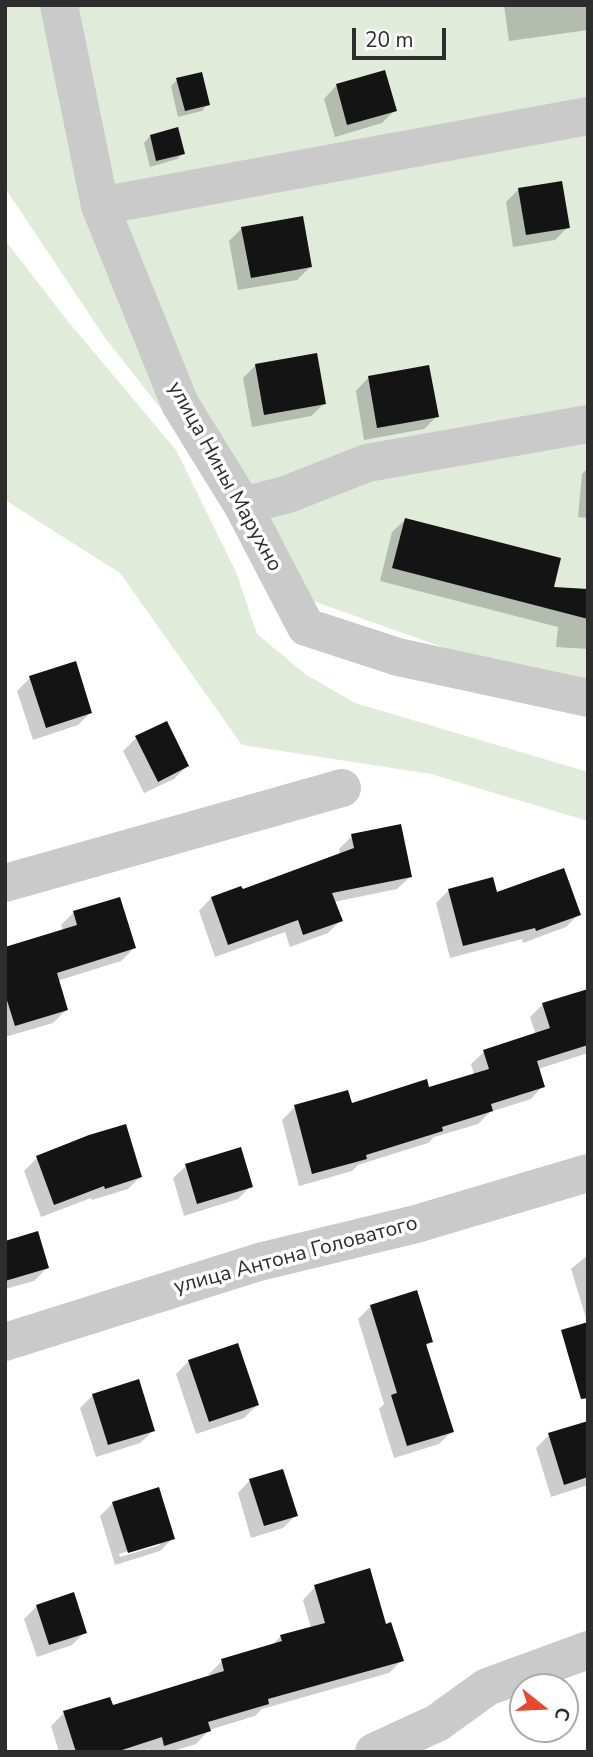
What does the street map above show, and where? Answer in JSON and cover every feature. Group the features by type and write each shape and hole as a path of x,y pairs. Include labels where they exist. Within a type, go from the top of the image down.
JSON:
{"street":[{"name":"улица Нины Марухно","path":"59,5 100,206 180,404 243,506 306,626 398,657 588,698"},
{"path":"100,206 588,116"},
{"path":"243,506 288,494 367,463 588,424"},
{"path":"5,883 342,788"},
{"name":"улица Антона Головатого","path":"5,1342 259,1262 416,1224 588,1173"},
{"path":"374,1752 437,1723 487,1687 588,1650"}],"green space":[{"path":"5,5 588,5 588,699 313,601 105,338 5,188"},
{"path":"5,240 66,319 176,450 236,572 257,634 305,674 355,703 588,772 588,821 431,774 242,745 120,573 5,500"}],"building":[{"path":"385,70 397,111 347,125 336,84"},
{"path":"202,72 210,105 185,111 176,78"},
{"path":"178,127 185,154 156,161 150,135"},
{"path":"562,181 570,228 526,235 518,188"},
{"path":"303,216 312,267 251,278 241,227"},
{"path":"317,353 326,404 264,415 255,364"},
{"path":"429,365 439,417 377,428 368,376"},
{"path":"405,518 561,558 554,587 588,589 588,619 392,568"},
{"path":"76,661 92,713 46,728 29,676"},
{"path":"167,721 189,766 158,782 135,736"},
{"path":"401,824 412,877 332,893 343,921 303,935 298,920 228,945 211,897 241,886 243,889 354,848 351,834"},
{"path":"564,868 581,915 536,931 535,928 463,946 448,889 493,877 497,892"},
{"path":"120,897 136,948 57,973 68,1010 15,1026 5,994 5,947 77,925 73,911"},
{"path":"588,989 588,1045 537,1061 545,1087 491,1104 493,1111 442,1127 443,1131 366,1155 367,1159 312,1174 294,1105 348,1090 352,1103 427,1079 429,1087 489,1069 483,1050 550,1028 542,1003"},
{"path":"126,1124 142,1177 105,1189 104,1186 54,1205 36,1156"},
{"path":"241,1147 253,1187 197,1204 185,1164"},
{"path":"38,1231 49,1268 5,1281 5,1241"},
{"path":"417,1290 433,1342 426,1344 454,1432 407,1446 391,1395 397,1393 370,1305"},
{"path":"588,1322 588,1398 581,1399 561,1330"},
{"path":"238,1343 259,1405 209,1422 188,1360"},
{"path":"139,1379 155,1431 108,1445 92,1394"},
{"path":"588,1421 588,1477 564,1485 548,1433"},
{"path":"283,1469 298,1516 264,1526 249,1479"},
{"path":"159,1487 175,1539 128,1553 112,1502"},
{"path":"370,1568 386,1624 391,1622 404,1661 268,1699 269,1704 208,1722 211,1731 164,1746 162,1737 116,1752 76,1752 63,1711 110,1697 113,1705 224,1671 221,1659 282,1641 280,1635 325,1623 314,1585"},
{"path":"74,1592 87,1633 49,1645 36,1605"}]}
